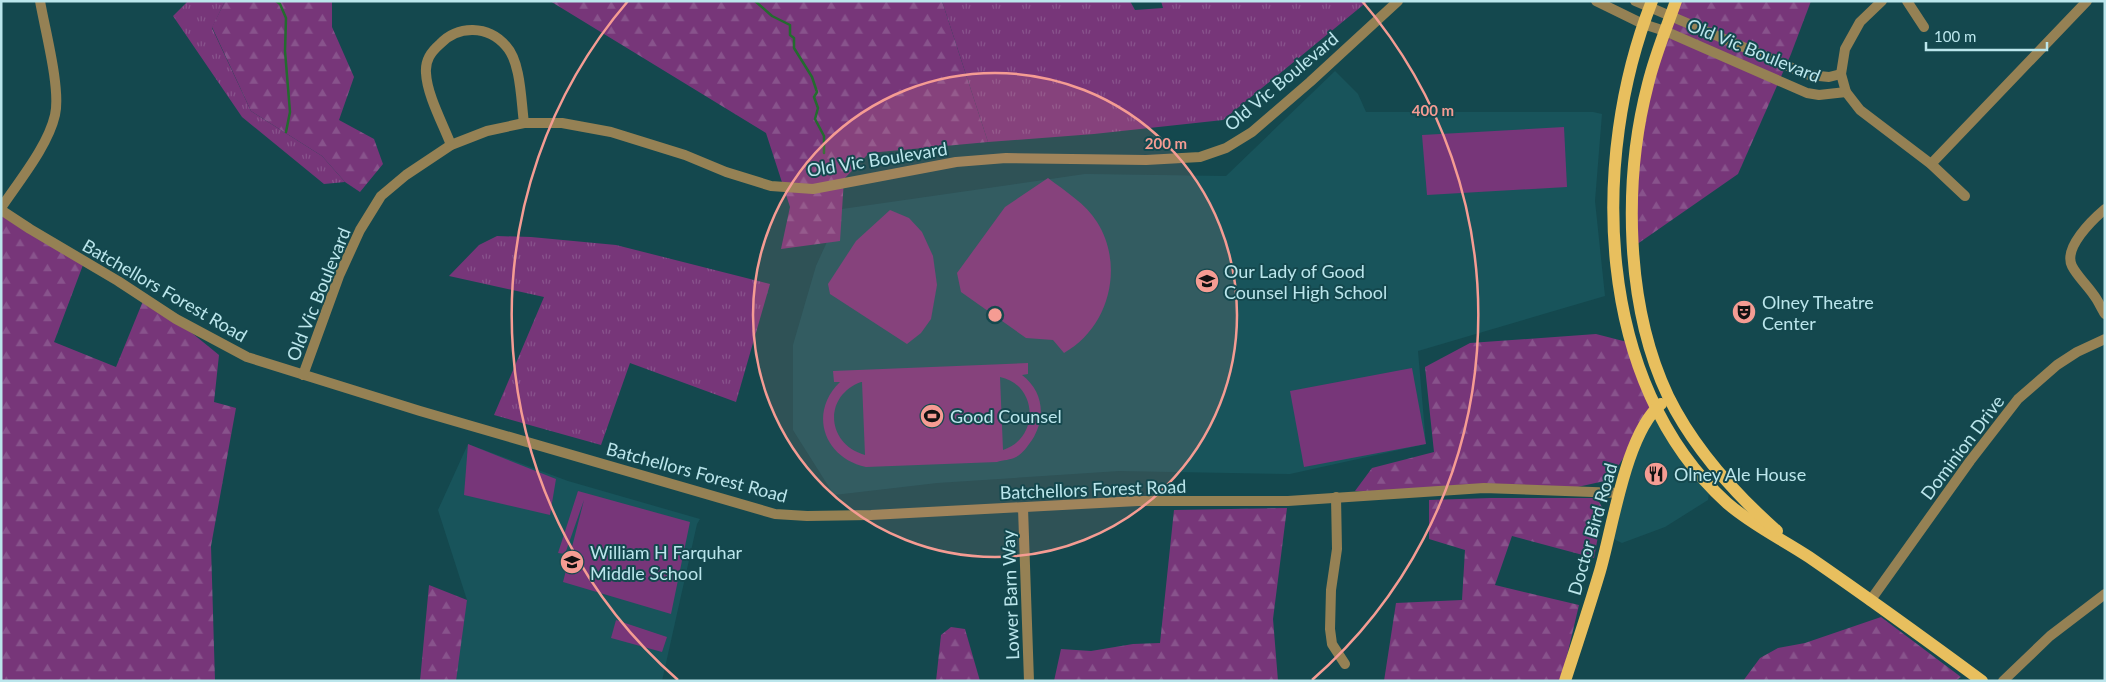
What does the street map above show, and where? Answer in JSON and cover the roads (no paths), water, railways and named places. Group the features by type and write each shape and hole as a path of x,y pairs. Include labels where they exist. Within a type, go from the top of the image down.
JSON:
{"main road":[{"path":"1676,1 1656,54 1642,108 1636,146 1632,220 1634,266 1640,303 1653,357 1669,397 1694,439 1720,476 1757,514 1808,557"},
{"path":"1651,4 1643,24 1624,95 1616,142 1612,221 1631,343 1656,408 1680,448 1705,480 1728,503 1751,522 1808,557 1982,681"},
{"name":"Doctor Bird Road","path":"1565,681 1600,572 1620,493 1638,435 1646,420 1669,397"}],"street":[{"path":"1,209 43,145 55,115 57,93 40,1"},
{"name":"Old Vic Boulevard","path":"303,375 339,276 364,223 382,196 406,175 451,145 487,131 524,123 562,123 611,132 685,155 726,172 771,186 813,189 956,162 1006,158 1154,160 1200,158 1226,148 1252,132 1310,82 1398,1"},
{"name":"Old Vic Boulevard","path":"1596,1 1643,24 1665,31 1790,86 1819,95 1846,92"},
{"name":"Old Vic Boulevard","path":"1635,1 1651,4 1671,15 1796,69 1819,76 1841,74"},
{"path":"1882,1 1860,22 1845,50 1841,74 1846,92 1860,110 1931,164 1965,196"},
{"path":"1908,1 1924,27"},
{"path":"1931,164 2087,1"},
{"path":"451,145 432,96 426,73 429,54 449,34 464,29 487,32 507,46 517,68 524,123"},
{"path":"1790,86 1796,69"},
{"name":"Batchellors Forest Road","path":"1,209 176,319 247,357 420,412 774,514 807,516 862,515 1138,501 1288,501 1484,488 1620,493"},
{"path":"2105,209 2075,242 2070,251 2070,258 2072,266 2095,296 2105,314"},
{"name":"Dominion Drive","path":"1870,601 1970,461 2018,399 2057,365 2077,352 2105,338"},
{"path":"1336,497 1338,549 1331,590 1330,628 1332,644 1344,664"},
{"name":"Lower Barn Way","path":"1023,508 1029,681"},
{"path":"2004,681 2050,636 2105,594"}],"waterway":[{"path":"276,1 280,4 286,18 285,51 290,112 286,132"},
{"path":"755,1 772,16 790,25 790,35 794,38 794,48 812,77 817,92 814,97 818,108 815,119 824,136 824,153"}],"place":[{"name":"Our Lady of Good Counsel High School","path":"1207,281"},
{"name":"Olney Theatre Center","path":"1744,312"},
{"name":"Good Counsel","path":"932,416"},
{"name":"Olney Ale House","path":"1656,474"},
{"name":"William H Farquhar Middle School","path":"572,562"}]}
